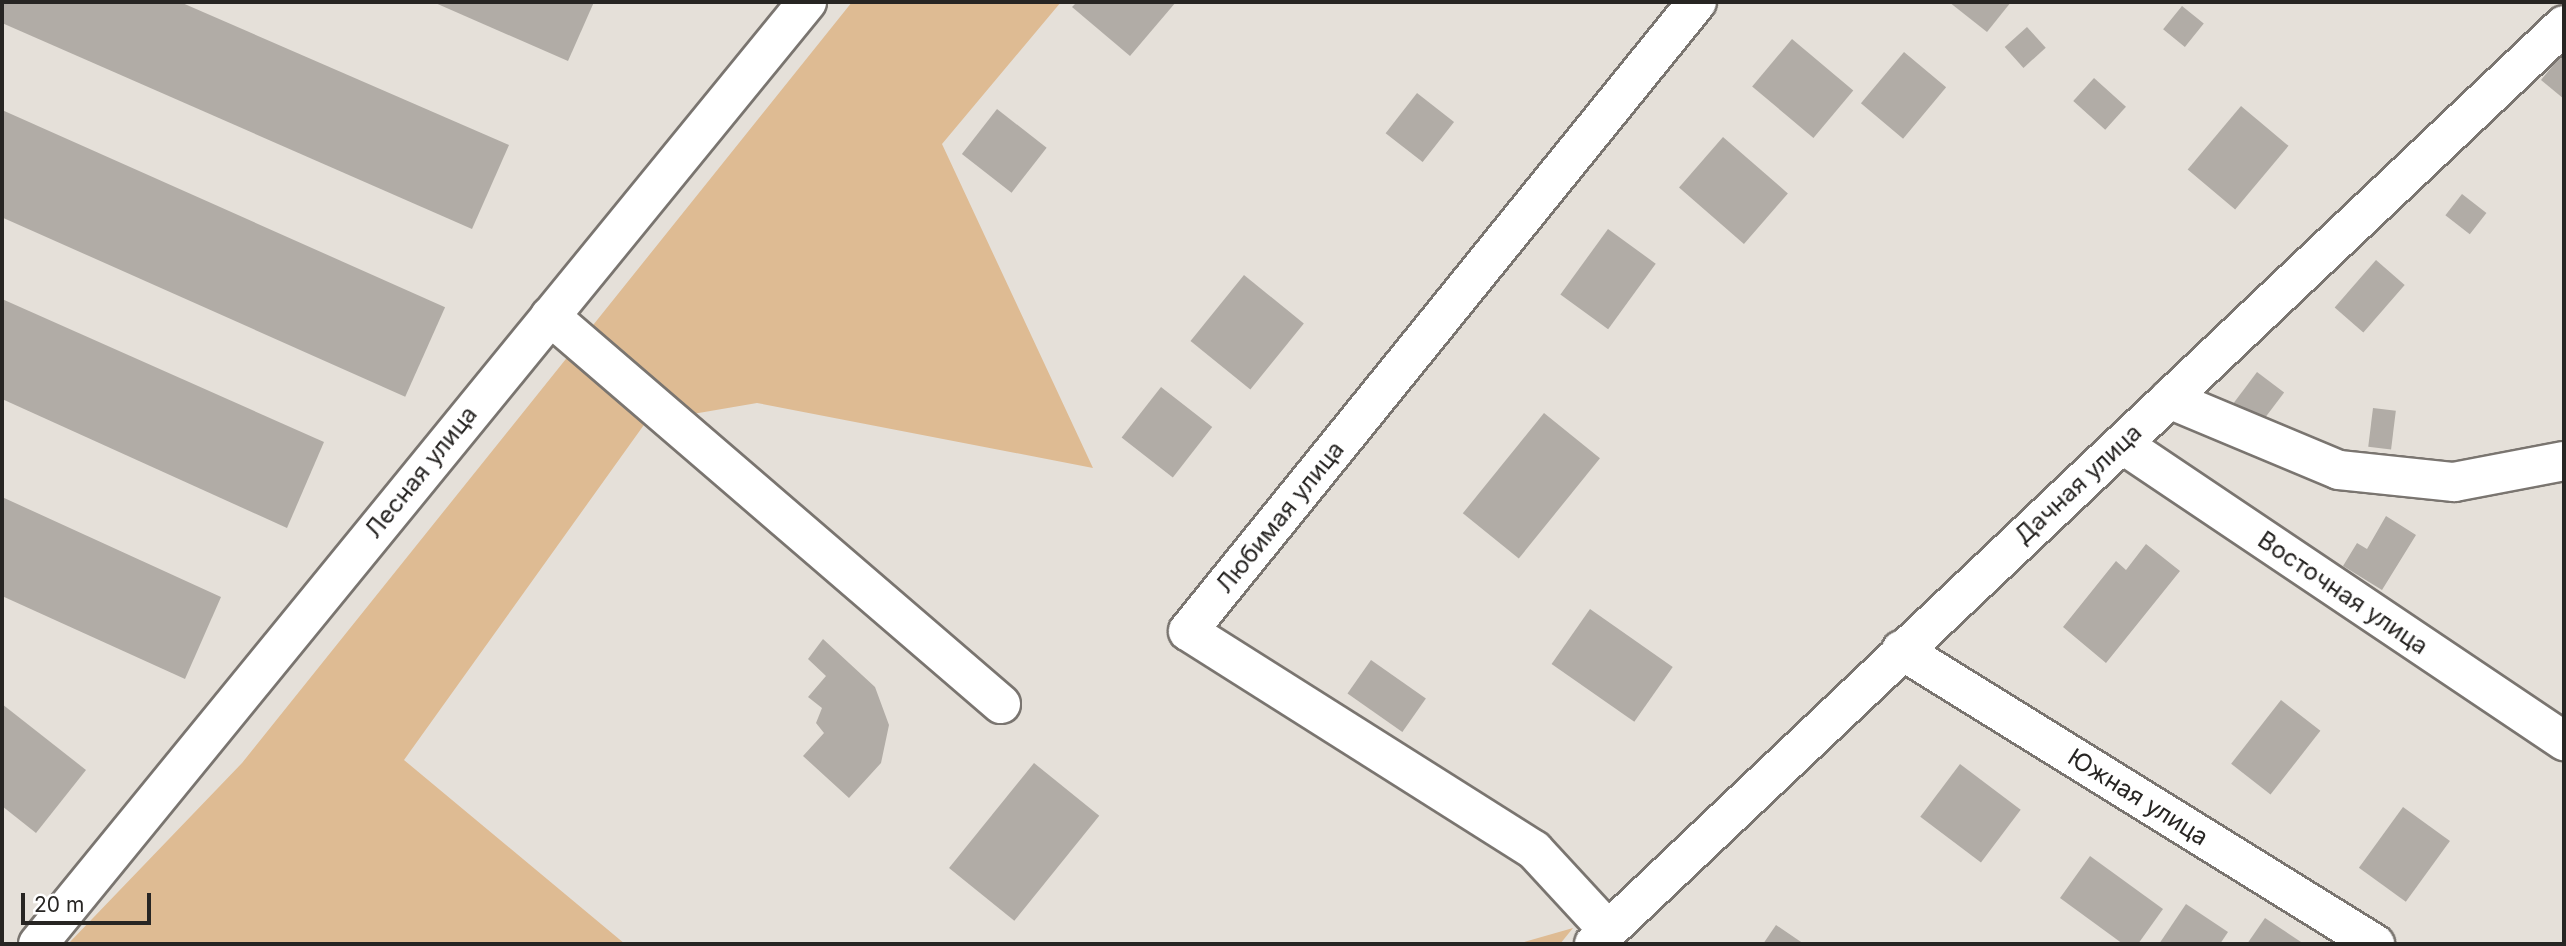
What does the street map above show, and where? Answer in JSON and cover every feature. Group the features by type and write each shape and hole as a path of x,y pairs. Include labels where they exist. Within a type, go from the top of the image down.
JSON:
{"street":[{"name":"Лесная улица","path":"37,944 807,2"},
{"name":"Любимая улица","path":"1600,936 1534,850 1188,631 1698,2"},
{"name":"Дачная улица","path":"1600,936 2564,25"},
{"path":"550,316 1001,704"},
{"path":"2169,400 2339,470 2454,482 2564,461"},
{"name":"Восточная улица","path":"2122,444 2564,741"},
{"name":"Южная улица","path":"1900,650 2375,944"}],"shaded area":[{"path":"852,2 1061,2 942,144 1093,468 757,403 646,422 404,760 625,944 68,944 242,763"},
{"path":"1573,928 1560,944 1517,944"}],"building":[{"path":"2,2 180,2 509,145 472,229 2,23"},
{"path":"433,2 594,2 568,61"},
{"path":"1077,2 1176,2 1130,56 1072,7"},
{"path":"1949,2 2011,2 1987,32"},
{"path":"2182,6 2204,24 2185,47 2163,29"},
{"path":"2027,27 2046,48 2023,68 2005,47"},
{"path":"1792,39 1853,90 1813,138 1752,86"},
{"path":"1904,52 1946,87 1903,139 1861,103"},
{"path":"2564,52 2564,99 2541,80"},
{"path":"2094,78 2126,107 2105,130 2073,101"},
{"path":"1417,93 1454,122 1423,162 1386,133"},
{"path":"2241,106 2288,146 2235,209 2188,170"},
{"path":"997,109 1047,148 1012,193 962,154"},
{"path":"2,110 445,307 405,397 2,217"},
{"path":"1723,137 1788,193 1744,244 1679,188"},
{"path":"2462,194 2486,213 2470,234 2445,215"},
{"path":"1608,229 1656,264 1608,329 1560,295"},
{"path":"2376,260 2405,285 2363,332 2335,308"},
{"path":"1244,275 1304,323 1250,390 1191,341"},
{"path":"2,299 324,442 287,528 2,399"},
{"path":"2257,372 2284,392 2255,432 2228,411"},
{"path":"1161,387 1212,427 1173,477 1122,437"},
{"path":"2373,408 2396,411 2391,450 2368,447"},
{"path":"1544,413 1600,458 1519,559 1463,513"},
{"path":"2,497 221,597 185,679 2,596"},
{"path":"2386,516 2416,535 2382,590 2343,566 2357,543 2367,549"},
{"path":"2146,544 2180,571 2106,663 2063,627 2116,561 2126,570"},
{"path":"1590,609 1673,667 1634,722 1552,664"},
{"path":"823,639 875,687 889,725 881,763 849,798 803,756 824,733 816,723 822,708 808,697 826,676 808,659"},
{"path":"1371,660 1426,698 1402,732 1347,694"},
{"path":"2281,700 2320,731 2271,795 2231,764"},
{"path":"2,704 86,770 36,833 2,806"},
{"path":"1034,763 1099,816 1014,921 949,868"},
{"path":"1960,764 2021,810 1981,862 1920,817"},
{"path":"2403,807 2450,841 2406,902 2359,868"},
{"path":"2090,856 2163,909 2138,944 2123,944 2060,898"},
{"path":"2186,904 2228,932 2220,944 2159,944"},
{"path":"2265,918 2304,944 2247,944"},
{"path":"1776,925 1804,944 1763,944"}]}
